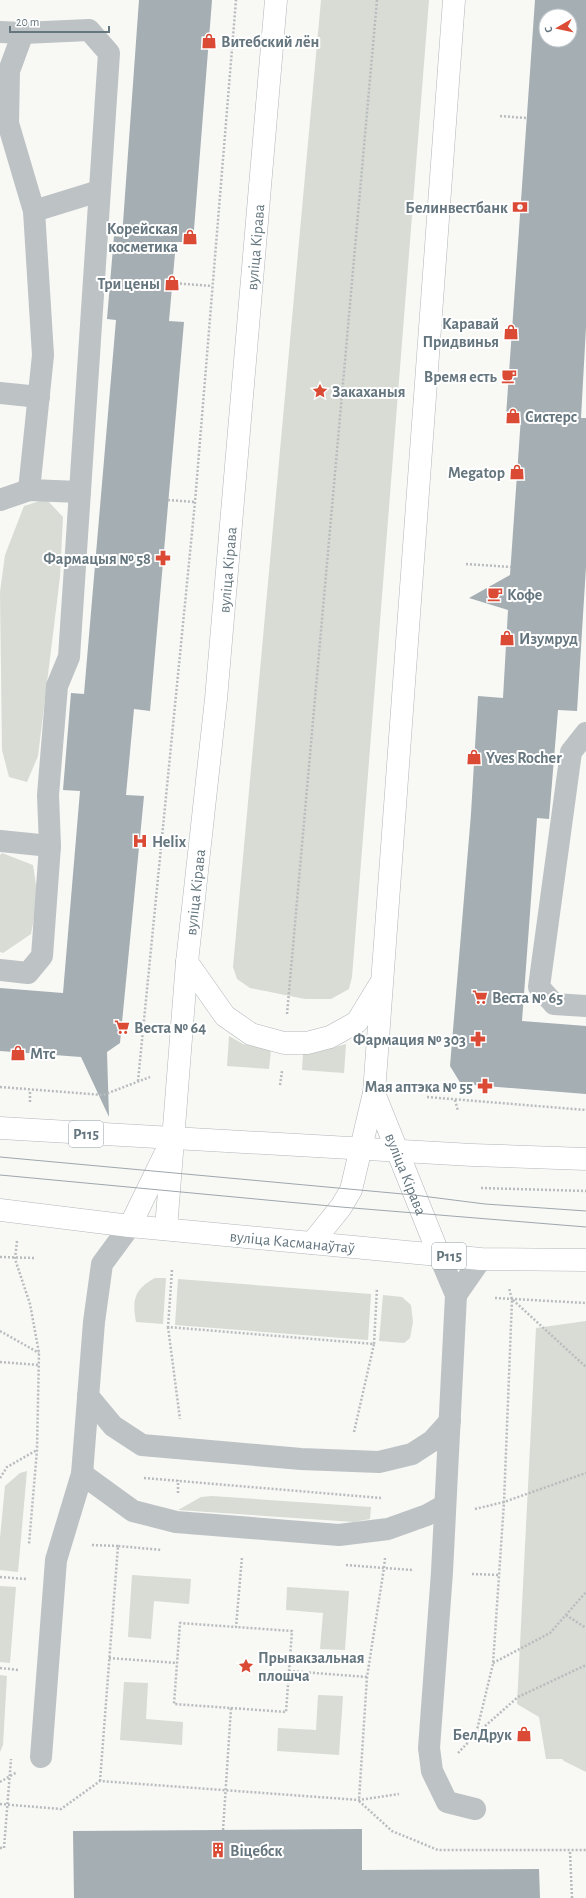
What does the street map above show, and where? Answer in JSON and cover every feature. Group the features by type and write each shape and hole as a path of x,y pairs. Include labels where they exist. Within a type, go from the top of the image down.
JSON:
{"main road":[{"name":"вуліца Кірава","path":"166,1229 187,962 216,699 276,0"},
{"name":"вуліца Кірава","path":"312,1243 341,1207 350,1190 374,1092 454,0"},
{"path":"187,962 225,1016 251,1034 284,1043 307,1043 330,1037 357,1022 381,982"},
{"name":"вуліца Кірава","path":"374,1092 396,1151 439,1255"},
{"name":"Р115","path":"0,1128 396,1151 586,1159"},
{"name":"вуліца Кірава","path":"130,1226 173,1139"},
{"name":"вуліца Касманаўтаў","path":"0,1210 130,1226 481,1259 586,1260"}],"street":[{"path":"0,32 23,33 89,30 109,54 69,657 57,686 48,795 50,846 42,956 28,973 0,970"},
{"path":"23,33 9,71 8,123 34,211 43,355 29,490"},
{"path":"34,211 99,192"},
{"path":"0,394 39,397"},
{"path":"0,500 29,490 80,492"},
{"path":"586,733 571,752 539,987 554,1004 586,1006"},
{"path":"0,841 50,846"},
{"path":"41,1757 56,1560 82,1474 94,1322 102,1264 130,1226"},
{"path":"439,1255 456,1295 442,1572 429,1748 432,1771 447,1802 475,1809"},
{"path":"456,1295 481,1259"},
{"path":"88,1396 113,1426 142,1445 301,1459 379,1462 412,1454 432,1441 450,1421"},
{"path":"82,1474 133,1512 176,1522 339,1535 388,1528 427,1515 445,1505"}],"path":[{"path":"138,1081 195,502 236,0"},
{"path":"280,1085 377,0"},
{"path":"500,116 526,118"},
{"path":"172,283 212,286"},
{"path":"168,500 195,502"},
{"path":"466,564 511,567"},
{"path":"0,1087 103,1095 152,1077"},
{"path":"426,1097 586,1110"},
{"path":"456,1100 458,1111"},
{"path":"481,1188 586,1191"},
{"path":"17,1240 15,1259 30,1304 39,1353 37,1450 29,1546"},
{"path":"0,1257 15,1259 35,1258"},
{"path":"172,1270 168,1327 181,1424"},
{"path":"476,1734 493,1664 504,1502 512,1300 507,1281"},
{"path":"352,1438 374,1344 377,1288"},
{"path":"495,1298 586,1303"},
{"path":"512,1300 586,1367"},
{"path":"168,1327 374,1344"},
{"path":"0,1331 39,1353"},
{"path":"0,1362 39,1365"},
{"path":"0,1478 6,1467 37,1450"},
{"path":"475,1509 504,1502 586,1473"},
{"path":"178,1475 178,1495"},
{"path":"144,1478 381,1498"},
{"path":"92,1544 166,1550"},
{"path":"100,1781 118,1546"},
{"path":"359,1800 367,1677 384,1568 385,1551"},
{"path":"234,1556 250,1557"},
{"path":"236,1627 242,1556"},
{"path":"345,1564 421,1571"},
{"path":"26,1587 27,1573"},
{"path":"472,1574 499,1575"},
{"path":"0,1578 27,1579"},
{"path":"493,1664 550,1632 586,1592"},
{"path":"566,1616 586,1628"},
{"path":"180,1623 236,1627 292,1631 286,1712 174,1704 180,1623"},
{"path":"109,1658 177,1663"},
{"path":"18,1678 19,1662"},
{"path":"458,1753 476,1734 518,1697 586,1665"},
{"path":"0,1668 19,1670"},
{"path":"288,1671 367,1677"},
{"path":"223,1830 231,1708"},
{"path":"0,1848 4,1848 12,1753"},
{"path":"0,1804 61,1809 100,1781 359,1800 399,1794"},
{"path":"359,1800 392,1831 438,1850 570,1852 586,1850"},
{"path":"570,1852 572,1898"}],"shaded area":[{"path":"321,0 429,0 352,977 349,989 331,999 305,999 250,988 237,979 233,967"},
{"path":"46,499 63,517 60,577 38,756 27,782 9,777 2,750 0,592 5,555 24,506"},
{"path":"2,853 33,865 38,898 31,934 3,953 0,952 0,855"},
{"path":"229,1036 243,1044 271,1050 269,1069 227,1066"},
{"path":"346,1044 344,1073 302,1070 303,1053 317,1052"},
{"path":"155,1278 166,1278 163,1324 136,1322 134,1307 136,1296 143,1286"},
{"path":"178,1279 371,1294 368,1340 175,1325"},
{"path":"383,1295 402,1297 411,1305 413,1322 410,1338 404,1343 379,1341"},
{"path":"586,1321 586,1772 562,1759 546,1759 539,1717 517,1704 536,1328"},
{"path":"27,1471 18,1572 0,1570 0,1538 5,1486 20,1473"},
{"path":"212,1496 371,1507 370,1519 354,1522 178,1510 201,1497"},
{"path":"132,1575 191,1579 189,1604 154,1601 151,1639 128,1637"},
{"path":"0,1586 16,1587 10,1663 0,1662"},
{"path":"287,1587 349,1591 345,1650 320,1649 323,1613 286,1610"},
{"path":"0,1675 7,1676 3,1745 0,1752"},
{"path":"124,1682 148,1683 146,1719 183,1722 182,1745 120,1740"},
{"path":"318,1695 343,1696 339,1755 277,1751 278,1728 316,1730"}],"building":[{"path":"139,0 212,0 193,242 176,242 169,321 184,322 150,711 134,709 126,795 144,796 120,1043 107,1052 109,1117 81,1057 0,1051 0,988 63,993 80,791 63,790 71,693 84,694 116,320 107,319 114,236 122,237"},
{"path":"535,0 586,0 586,327 581,418 586,418 586,567 577,711 558,710 549,819 537,818 522,1021 586,1026 586,1094 461,1084 450,1066 471,814 478,696 503,698 508,610 469,598 510,575 521,417 506,416"},
{"name":"Віцебск","path":"362,1829 362,1870 539,1869 540,1898 74,1898 73,1831"}],"tram line":[{"path":"0,1157 414,1195 485,1204 586,1211"},
{"path":"0,1175 341,1207 586,1227"}],"place":[{"name":"Витебский лён","path":"209,41"},
{"name":"Белинвестбанк","path":"520,207"},
{"name":"Корейская косметика","path":"190,237"},
{"name":"Три цены","path":"172,283"},
{"name":"Каравай Придвинья","path":"511,332"},
{"name":"Время есть","path":"509,376"},
{"name":"Закаханыя","path":"320,391"},
{"name":"Систерс","path":"513,416"},
{"name":"Megatop","path":"517,472"},
{"name":"Фармацыя № 58","path":"163,558"},
{"name":"Кофе","path":"495,594"},
{"name":"Изумруд","path":"507,638"},
{"name":"Yves Rocher","path":"474,757"},
{"name":"Helix","path":"140,841"},
{"name":"Веста № 65","path":"480,997"},
{"name":"Веста № 64","path":"122,1027"},
{"name":"Фармация № 303","path":"478,1039"},
{"name":"Мтс","path":"18,1053"},
{"name":"Мая аптэка № 55","path":"485,1086"},
{"name":"Прывакзальная плошча","path":"246,1666"},
{"name":"БелДрук","path":"524,1734"},
{"name":"Віцебск","path":"218,1850"}]}
